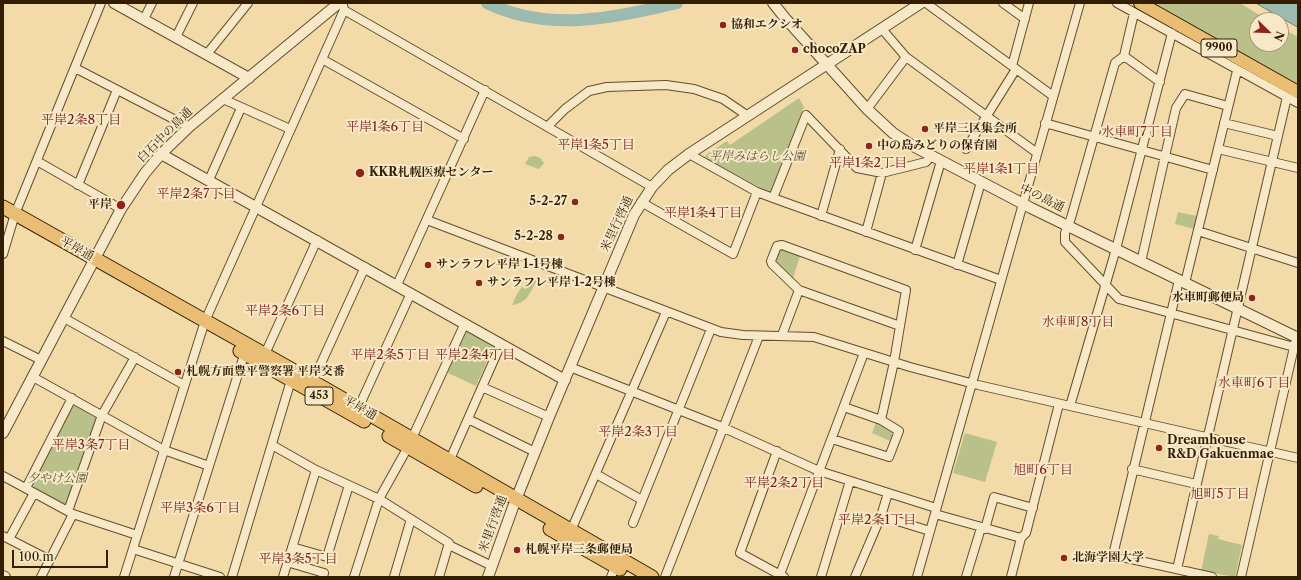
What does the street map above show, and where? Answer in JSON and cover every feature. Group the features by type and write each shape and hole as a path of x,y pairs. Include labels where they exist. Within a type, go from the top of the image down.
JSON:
{"highway":[{"name":"平岸通","path":"3,207 11,218 93,262 293,375 515,503 569,535 615,567 634,577"},
{"name":"平岸通","path":"246,349 265,354 293,375 312,381 356,412"},
{"name":"平岸通","path":"615,567 652,577"}],"main road":[{"name":"9900","path":"1137,8 1298,92"}],"street":[{"path":"3,254 11,218 37,162 101,3"},
{"path":"114,3 249,78"},
{"path":"144,19 152,3"},
{"path":"176,37 194,3"},
{"path":"207,54 248,3"},
{"name":"中の島通","path":"773,3 867,109 893,133 931,156 1023,204 1237,308 1296,340"},
{"name":"米里行啓通","path":"491,574 515,503 603,287 641,202 652,187 668,170 689,154 921,3"},
{"path":"926,3 1053,96"},
{"path":"1003,3 1025,19"},
{"path":"966,149 987,116 1014,68 1029,3"},
{"path":"917,577 1080,3"},
{"path":"1117,3 1137,8 1172,33 1237,71 1298,103"},
{"path":"124,577 203,325 322,59 342,5 547,127 652,187"},
{"name":"白石中の島通","path":"3,433 121,209 132,191 161,154 189,127 223,99 342,5"},
{"path":"1137,8 1124,56 1115,63 1065,234 1065,242 1104,286 1119,299 1232,330 1296,340 1241,577"},
{"path":"882,29 906,57 1037,153"},
{"path":"1070,406 1116,249 1172,33"},
{"path":"1124,56 1160,82"},
{"path":"867,109 906,57"},
{"path":"322,59 464,139"},
{"path":"75,68 189,127"},
{"path":"1212,577 1113,555 1170,312 1182,281 1198,231 1237,71"},
{"path":"547,127 565,109 589,91 607,87 666,85 694,89 723,99 748,116"},
{"path":"78,185 116,90"},
{"path":"397,285 485,90"},
{"path":"1141,262 1176,108 1185,94 1228,106"},
{"path":"1177,569 1286,97"},
{"path":"223,99 290,129"},
{"path":"209,180 241,108"},
{"path":"773,198 806,115 857,168 882,173 926,162 931,156"},
{"path":"1045,123 1213,170"},
{"path":"1224,123 1278,136"},
{"path":"821,216 840,149"},
{"path":"1218,149 1298,168"},
{"path":"161,154 565,380"},
{"path":"689,154 757,192 1001,280"},
{"path":"916,250 941,161"},
{"path":"37,162 121,209"},
{"path":"866,232 882,173"},
{"path":"957,265 981,182"},
{"path":"641,202 733,254 757,192"},
{"path":"427,220 711,329 732,334 814,337 972,384 1298,458"},
{"path":"1198,231 1298,263"},
{"path":"265,354 317,240"},
{"path":"881,420 894,362 900,326 906,290 782,245 777,246 771,261 772,264 799,290 900,326"},
{"path":"312,381 365,267"},
{"path":"782,335 799,290"},
{"path":"356,412 411,293"},
{"path":"569,535 666,312"},
{"path":"64,318 184,385"},
{"path":"354,577 379,499 410,443 465,323"},
{"path":"633,523 711,329"},
{"path":"665,577 722,427 759,336"},
{"path":"3,340 41,360"},
{"path":"447,464 501,344"},
{"path":"174,577 246,349"},
{"path":"777,451 740,553 781,576 864,353"},
{"path":"51,577 42,575 71,513 102,415 135,357"},
{"path":"570,368 722,427 819,471 888,493 983,528 1021,538"},
{"path":"232,577 293,375"},
{"path":"32,377 164,450 209,466"},
{"path":"482,387 549,417"},
{"path":"26,488 72,398"},
{"path":"1011,577 1021,538 1026,533 1059,404"},
{"path":"832,439 889,457 899,430 881,420 844,407"},
{"path":"468,419 535,452"},
{"path":"272,445 316,470 379,499 449,543 449,545 491,574"},
{"path":"1132,469 1196,484"},
{"path":"282,577 316,470"},
{"path":"596,474 642,500"},
{"path":"3,476 71,513 137,534"},
{"path":"821,577 850,481"},
{"path":"292,548 327,557 349,485"},
{"path":"34,493 6,538 50,560"},
{"path":"855,577 881,516 888,493"},
{"path":"966,577 994,497 1032,508"},
{"path":"881,516 930,531"},
{"path":"394,577 411,519"},
{"path":"439,577 449,545"},
{"path":"133,548 220,577"},
{"path":"288,562 324,573 323,577"}],"green space":[{"path":"1155,3 1240,3 1254,12 1249,12 1249,52 1289,52 1289,32 1298,37 1298,85"},
{"name":"平岸みはらし公園","path":"799,98 804,107 770,193 705,158 706,155 727,141 730,145"},
{"path":"535,156 540,158 544,163 539,169 525,164 529,157"},
{"path":"1178,212 1197,216 1194,229 1175,224"},
{"path":"783,249 800,256 793,278 776,262 779,251"},
{"path":"531,277 537,280 528,296 522,302 512,305 518,292"},
{"path":"464,332 469,332 492,343 494,346 476,386 446,372"},
{"name":"夕やけ公園","path":"77,405 96,416 97,419 67,504 65,504 34,488 33,484 72,406"},
{"path":"876,422 891,430 893,433 890,441 872,433"},
{"path":"965,433 997,442 985,482 953,473"},
{"path":"1209,534 1219,536 1218,539 1242,545 1235,577 1201,571"}],"water":[{"path":"1256,3 1298,3 1298,27 1289,22 1289,12 1272,12"}],"waterway":[{"path":"487,3 511,12 534,18 558,20 605,18 677,3"}],"place":[{"name":"協和エクシオ","path":"723,25"},
{"name":"chocoZAP","path":"795,50"},
{"name":"平岸三区集会所","path":"925,129"},
{"name":"中の島みどりの保育園","path":"869,146"},
{"name":"KKR札幌医療センター","path":"360,173"},
{"name":"5-2-27","path":"575,202"},
{"name":"平岸","path":"121,205"},
{"name":"5-2-28","path":"561,237"},
{"name":"サンラフレ平岸 1-1号棟","path":"428,265"},
{"name":"サンラフレ平岸 1-2号棟","path":"479,283"},
{"name":"水車町郵便局","path":"1252,298"},
{"name":"札幌方面豊平警察署 平岸交番","path":"178,372"},
{"name":"Dreamhouse R&D Gakuenmae","path":"1159,448"},
{"name":"札幌平岸三条郵便局","path":"517,550"},
{"name":"北海学園大学","path":"1064,558"}],"district":[{"name":"平岸2条8丁目","path":"81,120"},
{"name":"平岸1条6丁目","path":"385,127"},
{"name":"水車町7丁目","path":"1137,132"},
{"name":"平岸1条5丁目","path":"596,145"},
{"name":"平岸1条2丁目","path":"868,163"},
{"name":"平岸1条1丁目","path":"1001,169"},
{"name":"平岸2条7丁目","path":"196,194"},
{"name":"平岸1条4丁目","path":"703,213"},
{"name":"平岸2条6丁目","path":"285,311"},
{"name":"水車町8丁目","path":"1078,322"},
{"name":"平岸2条5丁目","path":"390,355"},
{"name":"平岸2条4丁目","path":"475,355"},
{"name":"水車町6丁目","path":"1254,383"},
{"name":"平岸2条3丁目","path":"638,432"},
{"name":"平岸3条7丁目","path":"91,445"},
{"name":"旭町6丁目","path":"1043,470"},
{"name":"平岸2条2丁目","path":"784,483"},
{"name":"旭町5丁目","path":"1220,494"},
{"name":"平岸3条6丁目","path":"200,508"},
{"name":"平岸2条1丁目","path":"877,520"},
{"name":"平岸3条5丁目","path":"298,559"}]}
